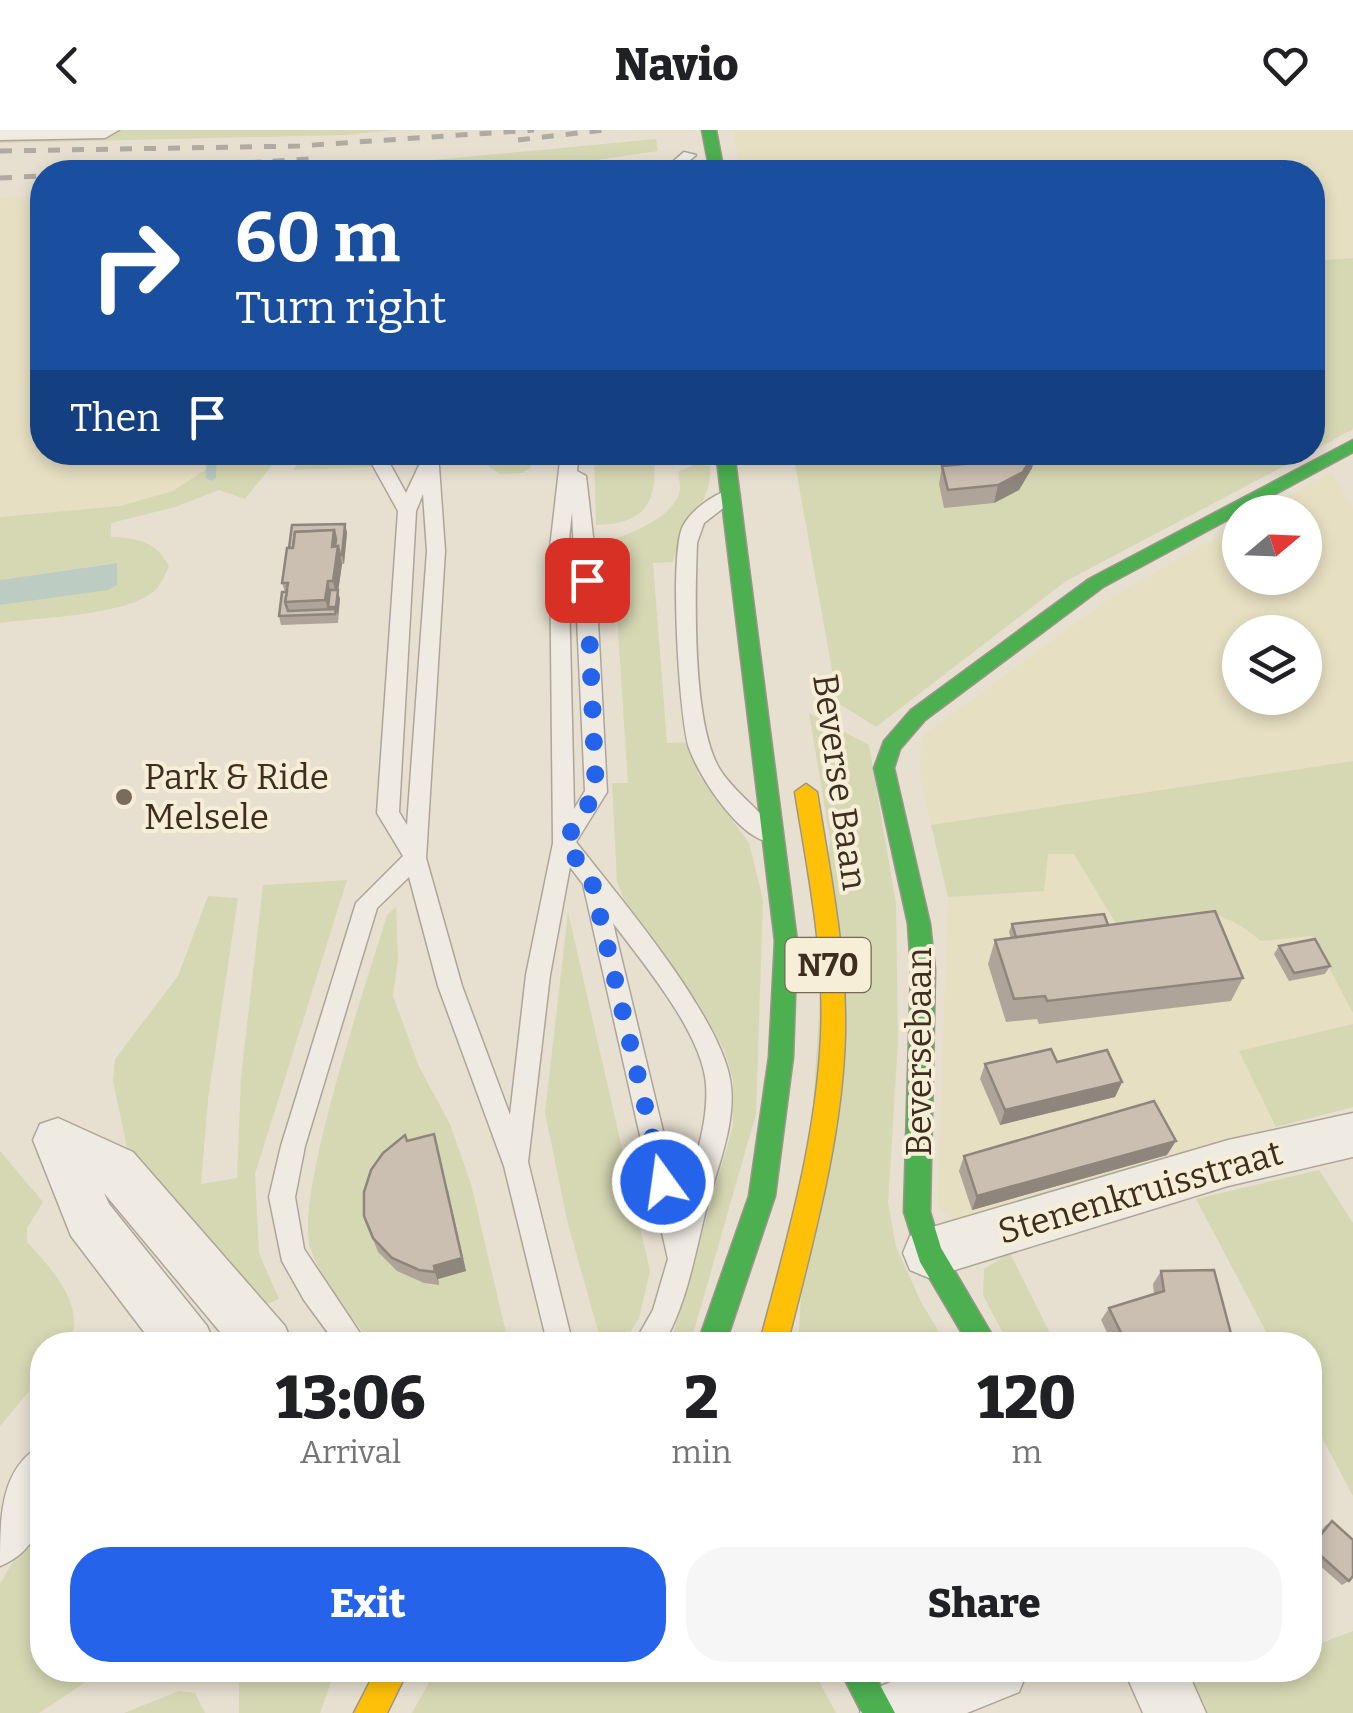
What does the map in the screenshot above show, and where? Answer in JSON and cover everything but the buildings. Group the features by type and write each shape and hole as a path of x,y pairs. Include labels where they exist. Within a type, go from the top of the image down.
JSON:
{"main road":[{"path":"686,130 690,160"},
{"name":"Beversebaan","path":"1325,461 1353,446"},
{"name":"N70","path":"727,465 731,495"},
{"name":"Beversebaan","path":"976,1332 929,1253 917,1212 923,970 918,924 884,768 891,746 918,715 1096,583 1317,465"},
{"name":"Beverse Baan","path":"715,1332 762,1196 781,1057 786,941 731,495"},
{"name":"Beverse Baan","path":"776,1332 818,1157 833,1035 826,932 804,777"},
{"path":"370,1713 386,1682"},
{"path":"861,1682 878,1713"}],"street":[{"path":"0,132 104,130"},
{"name":"Stenenkruisstraat","path":"929,1253 1228,1163 1353,1135"},
{"path":"167,1332 89,1219 58,1140 115,1168 255,1332"},
{"path":"179,1332 219,1289"},
{"path":"0,1537 30,1492"},
{"path":"891,1713 967,1682"},
{"path":"1161,1682 1175,1713"}],"lane":[{"path":"382,465 407,511"},
{"path":"426,465 407,511 388,813 416,858 450,986 517,1166 558,1332"},
{"path":"344,1332 313,1291 292,1252 282,1197 293,1146 368,904 416,858 436,551 431,465"},
{"path":"517,1166 538,975 564,843 559,548 570,465"},
{"path":"564,843 596,792 585,545 574,465"},
{"path":"731,495 706,511 690,530 685,562 697,740 716,779 746,817 775,841"},
{"path":"564,843 703,1036 718,1078 718,1111 681,1258 657,1332"},
{"path":"591,878 681,1258"}],"shaded area":[{"path":"733,130 1353,130 1353,258 1325,260 1325,160 739,160"},
{"path":"30,196 30,465 206,465 173,491 120,506 0,517 0,198"},
{"path":"1331,472 1353,507 1353,761 931,825 920,778 921,737 1112,597 1222,534 1222,595 1322,595 1322,495 1291,495"},
{"path":"117,563 117,585 108,590 0,605 0,580"},
{"path":"1048,854 1074,854 1118,927 1205,910 1236,920 1261,941 1312,936 1353,1013 1353,1024 1240,1051 1276,1127 956,1222 937,1206 948,897 1044,891"}],"green space":[{"path":"0,130 393,130 346,135 0,143"},
{"path":"656,139 658,151 597,160 433,160"},
{"path":"1353,258 1353,429 1325,444 1325,260"},
{"path":"206,465 272,465 245,499 219,490 175,507 111,523 111,537 145,542 169,566 153,592 102,611 0,623 0,605 117,585 116,563 0,580 0,517 120,506 173,491"},
{"path":"297,465 372,465 372,467 293,470"},
{"path":"531,465 522,473 501,474 489,467"},
{"path":"594,465 654,465 651,495 639,514 628,520 596,525"},
{"path":"694,465 710,466 707,492 673,562 653,563 667,743 689,742 698,774 749,843 763,900 756,1114 694,1332 674,1332 733,1126 733,1080 725,1052 698,1002 628,909 617,882 612,783 628,783 612,540 643,527 673,505 680,486 679,471"},
{"path":"795,465 1286,465 1229,495 1222,495 1222,499 1066,581 876,727 838,703"},
{"path":"809,713 869,745 896,904 898,1041 888,1203 896,1247 939,1332 799,1332 830,838"},
{"path":"1353,761 1353,1013 1312,936 1261,941 1224,918 1193,912 1118,927 1074,854 1048,854 1044,891 948,897 931,825"},
{"path":"347,880 255,1174 259,1253 279,1299 260,1307 131,1167 113,1081 115,1059 178,976 208,896 238,898 208,1099 201,1184 237,1178 241,1077 263,885"},
{"path":"396,907 398,959 393,996 419,1067 450,1124 471,1184 506,1332 363,1332 339,1300 311,1250 308,1224 322,1138 387,915"},
{"path":"568,912 650,1271 639,1318 630,1332 598,1332 568,1224 545,1113"},
{"path":"1353,1024 1353,1107 1276,1127 1239,1051"},
{"path":"0,1151 43,1202 27,1228 27,1242 64,1289 74,1317 73,1332 30,1332 30,1390 0,1426"},
{"path":"1319,1170 1353,1223 1353,1496 1322,1438 1322,1332 1266,1332 1196,1199"},
{"path":"1010,1253 1050,1332 1002,1332 983,1295 984,1269"},
{"path":"30,1532 30,1682 86,1682 39,1713 0,1713 0,1584"},
{"path":"1353,1631 1353,1713 1199,1713 1185,1682 1322,1682 1322,1643"},
{"path":"239,1682 331,1682 320,1713 239,1713"},
{"path":"429,1682 819,1682 836,1713 412,1713"},
{"path":"179,1691 195,1693 205,1713 124,1713"}],"waterway":[{"path":"211,478 212,465"}],"railway":[{"path":"0,151 299,146 534,130"},
{"path":"518,140 604,130"},
{"path":"293,160 309,159"},
{"path":"0,178 30,177"}],"traffic: fast":[{"path":"709,130 715,160"},
{"path":"1325,460 1353,445"},
{"path":"715,1332 762,1196 781,1057 786,941 727,465"},
{"path":"976,1332 929,1253 917,1212 923,970 919,924 884,768 891,746 918,715 1096,583 1316,465"},
{"path":"862,1682 879,1713"}],"traffic: slow":[{"path":"776,1332 819,1153 833,1036 829,944 806,792"},
{"path":"370,1713 387,1682"}],"place":[{"name":"Park & Ride Melsele","path":"124,797"}],"route":[{"path":"587,580 596,792 564,843 591,878 663,1182"}]}
